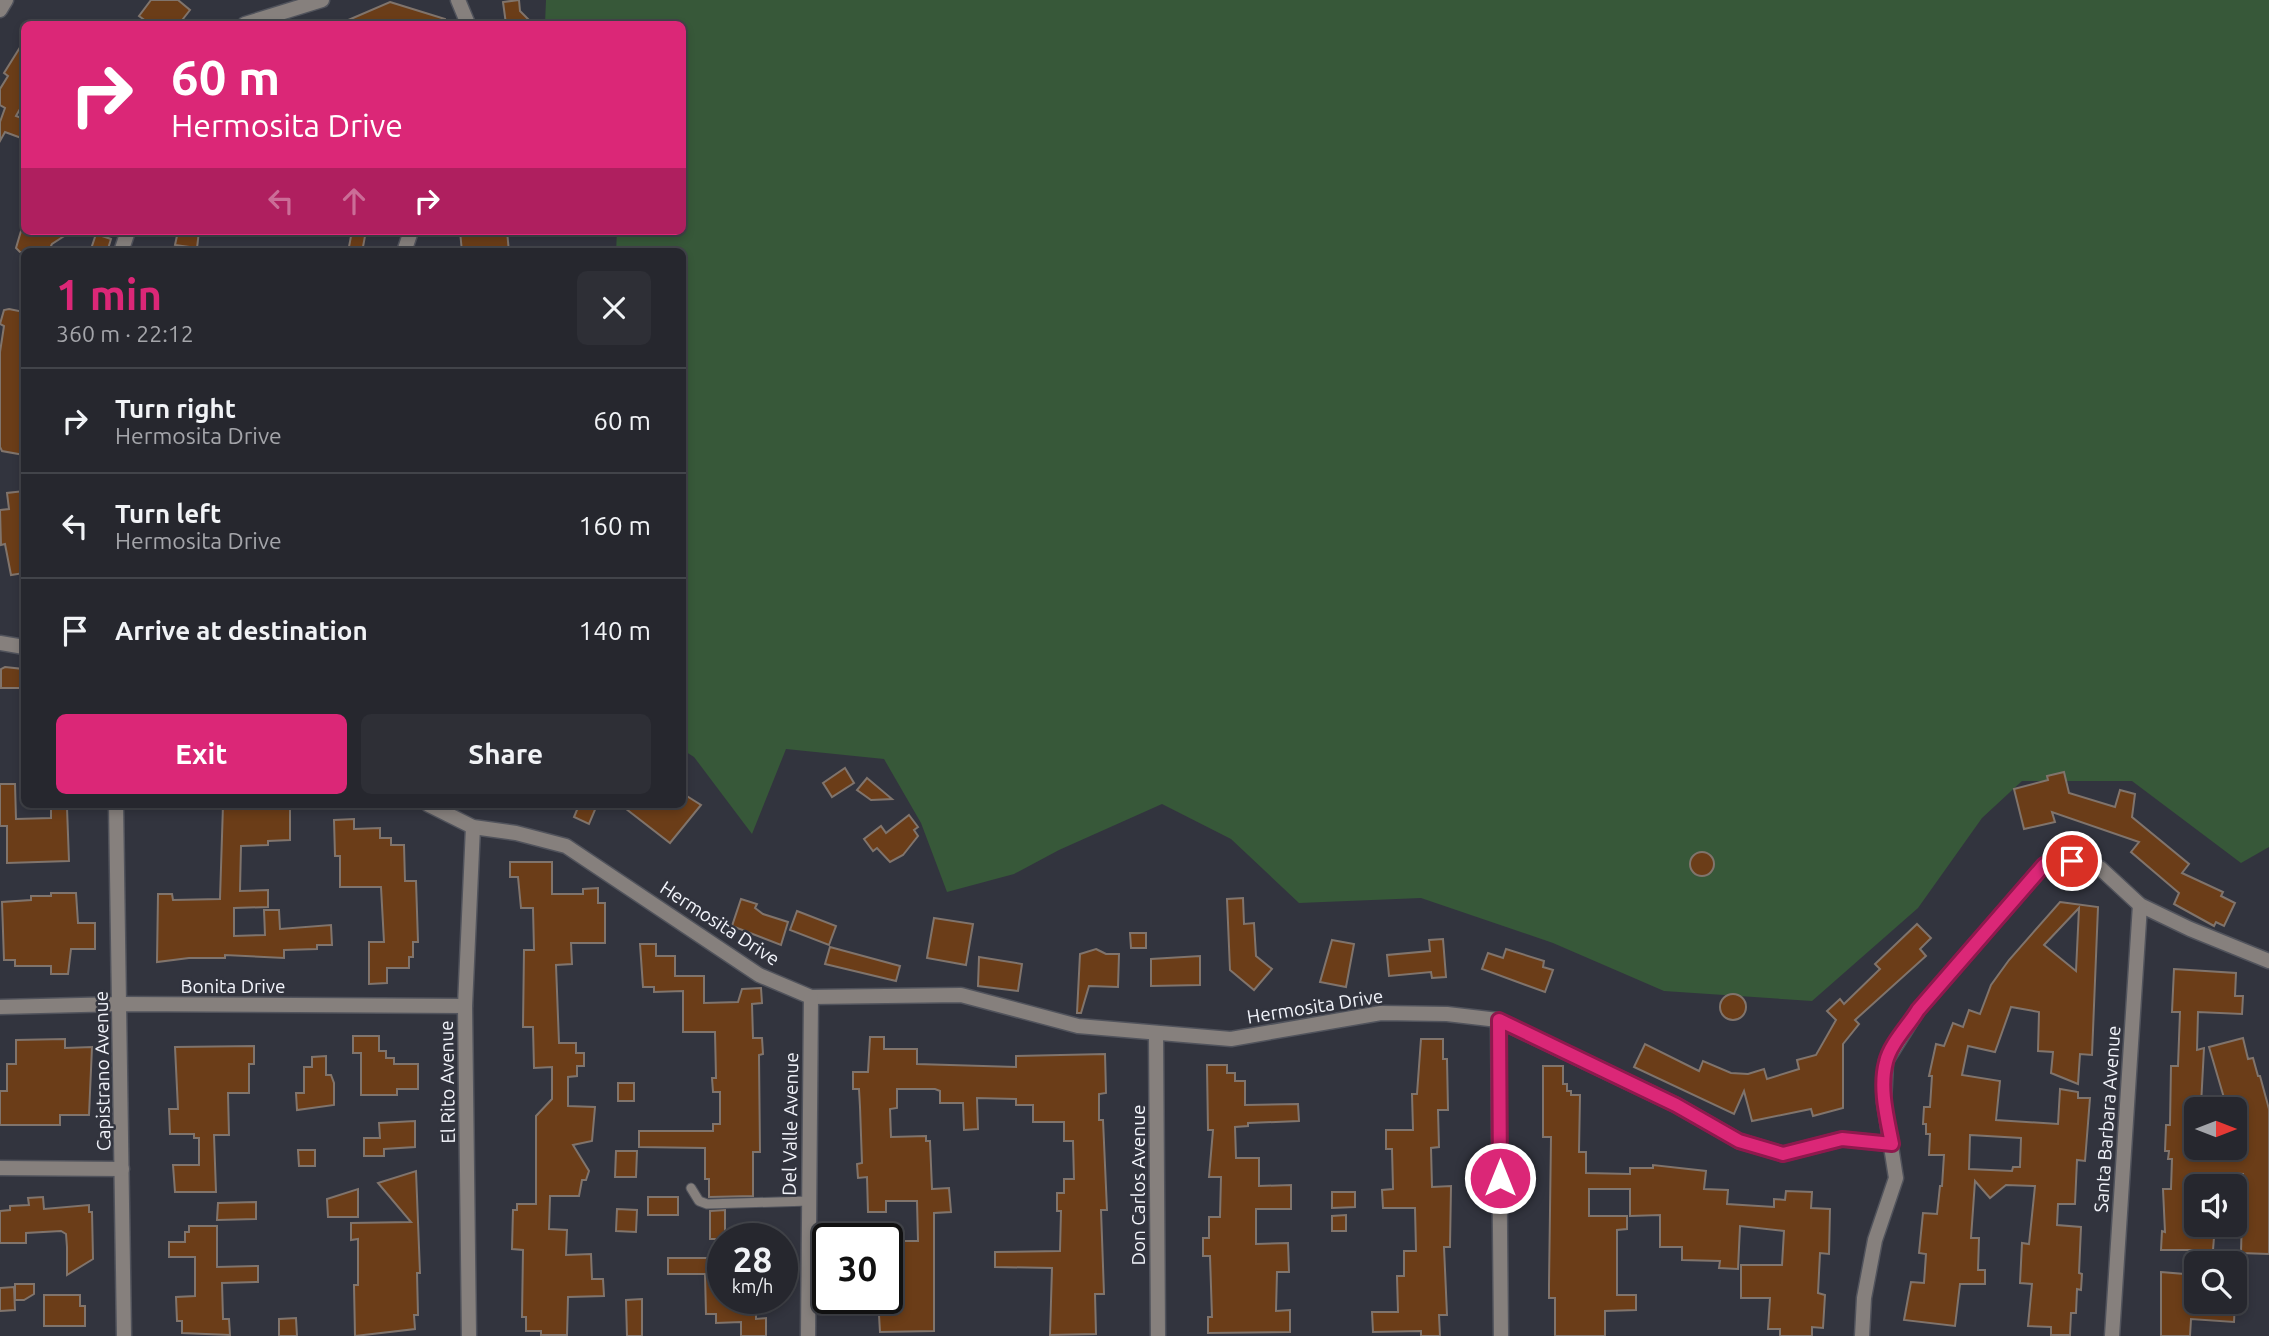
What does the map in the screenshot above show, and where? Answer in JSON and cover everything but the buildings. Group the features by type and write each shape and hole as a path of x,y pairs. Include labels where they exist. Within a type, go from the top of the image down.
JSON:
{"street":[{"path":"0,10 6,0"},
{"path":"254,21 321,0"},
{"path":"458,0 467,21"},
{"path":"0,643 21,646"},
{"name":"Capistrano Avenue","path":"116,808 124,1336"},
{"name":"Hermosita Drive","path":"435,808 473,827 516,833 566,846 759,975 811,997 961,995 1078,1026 1231,1039 1381,1013 1447,1014 1499,1020 1676,1105 1739,1141 1783,1154 1842,1139 1892,1144"},
{"name":"El Rito Avenue","path":"469,1336 466,1006 473,827"},
{"path":"1862,1336 1864,1298 1875,1240 1896,1178 1884,1102 1886,1060 1918,1010 2044,865 2072,861 2100,868 2140,905 2190,929 2269,961"},
{"name":"Santa Barbara Avenue","path":"2112,1336 2140,905"},
{"name":"Del Valle Avenue","path":"808,1336 811,997"},
{"name":"Bonita Drive","path":"0,1007 121,1004 466,1006"},
{"path":"1499,1020 1501,1336"},
{"name":"Don Carlos Avenue","path":"1156,1033 1158,1336"},
{"path":"0,1168 122,1169"}],"lane":[{"path":"691,1188 699,1201 708,1204 808,1201"}],"green space":[{"path":"546,0 2269,0 2269,847 2241,863 2132,781 2022,781 1982,818 1918,908 1812,1001 1664,991 1553,943 1421,898 1299,903 1231,839 1162,804 1059,850 1014,874 947,892 921,823 884,759 786,749 752,834 694,757 686,752 686,248 616,248 617,235 686,235 686,21 545,21"}],"route":[{"path":"1500,1178 1499,1020 1676,1105 1739,1141 1783,1154 1842,1139 1892,1144 1884,1102 1886,1060 1918,1010 2044,865 2072,861"}]}
